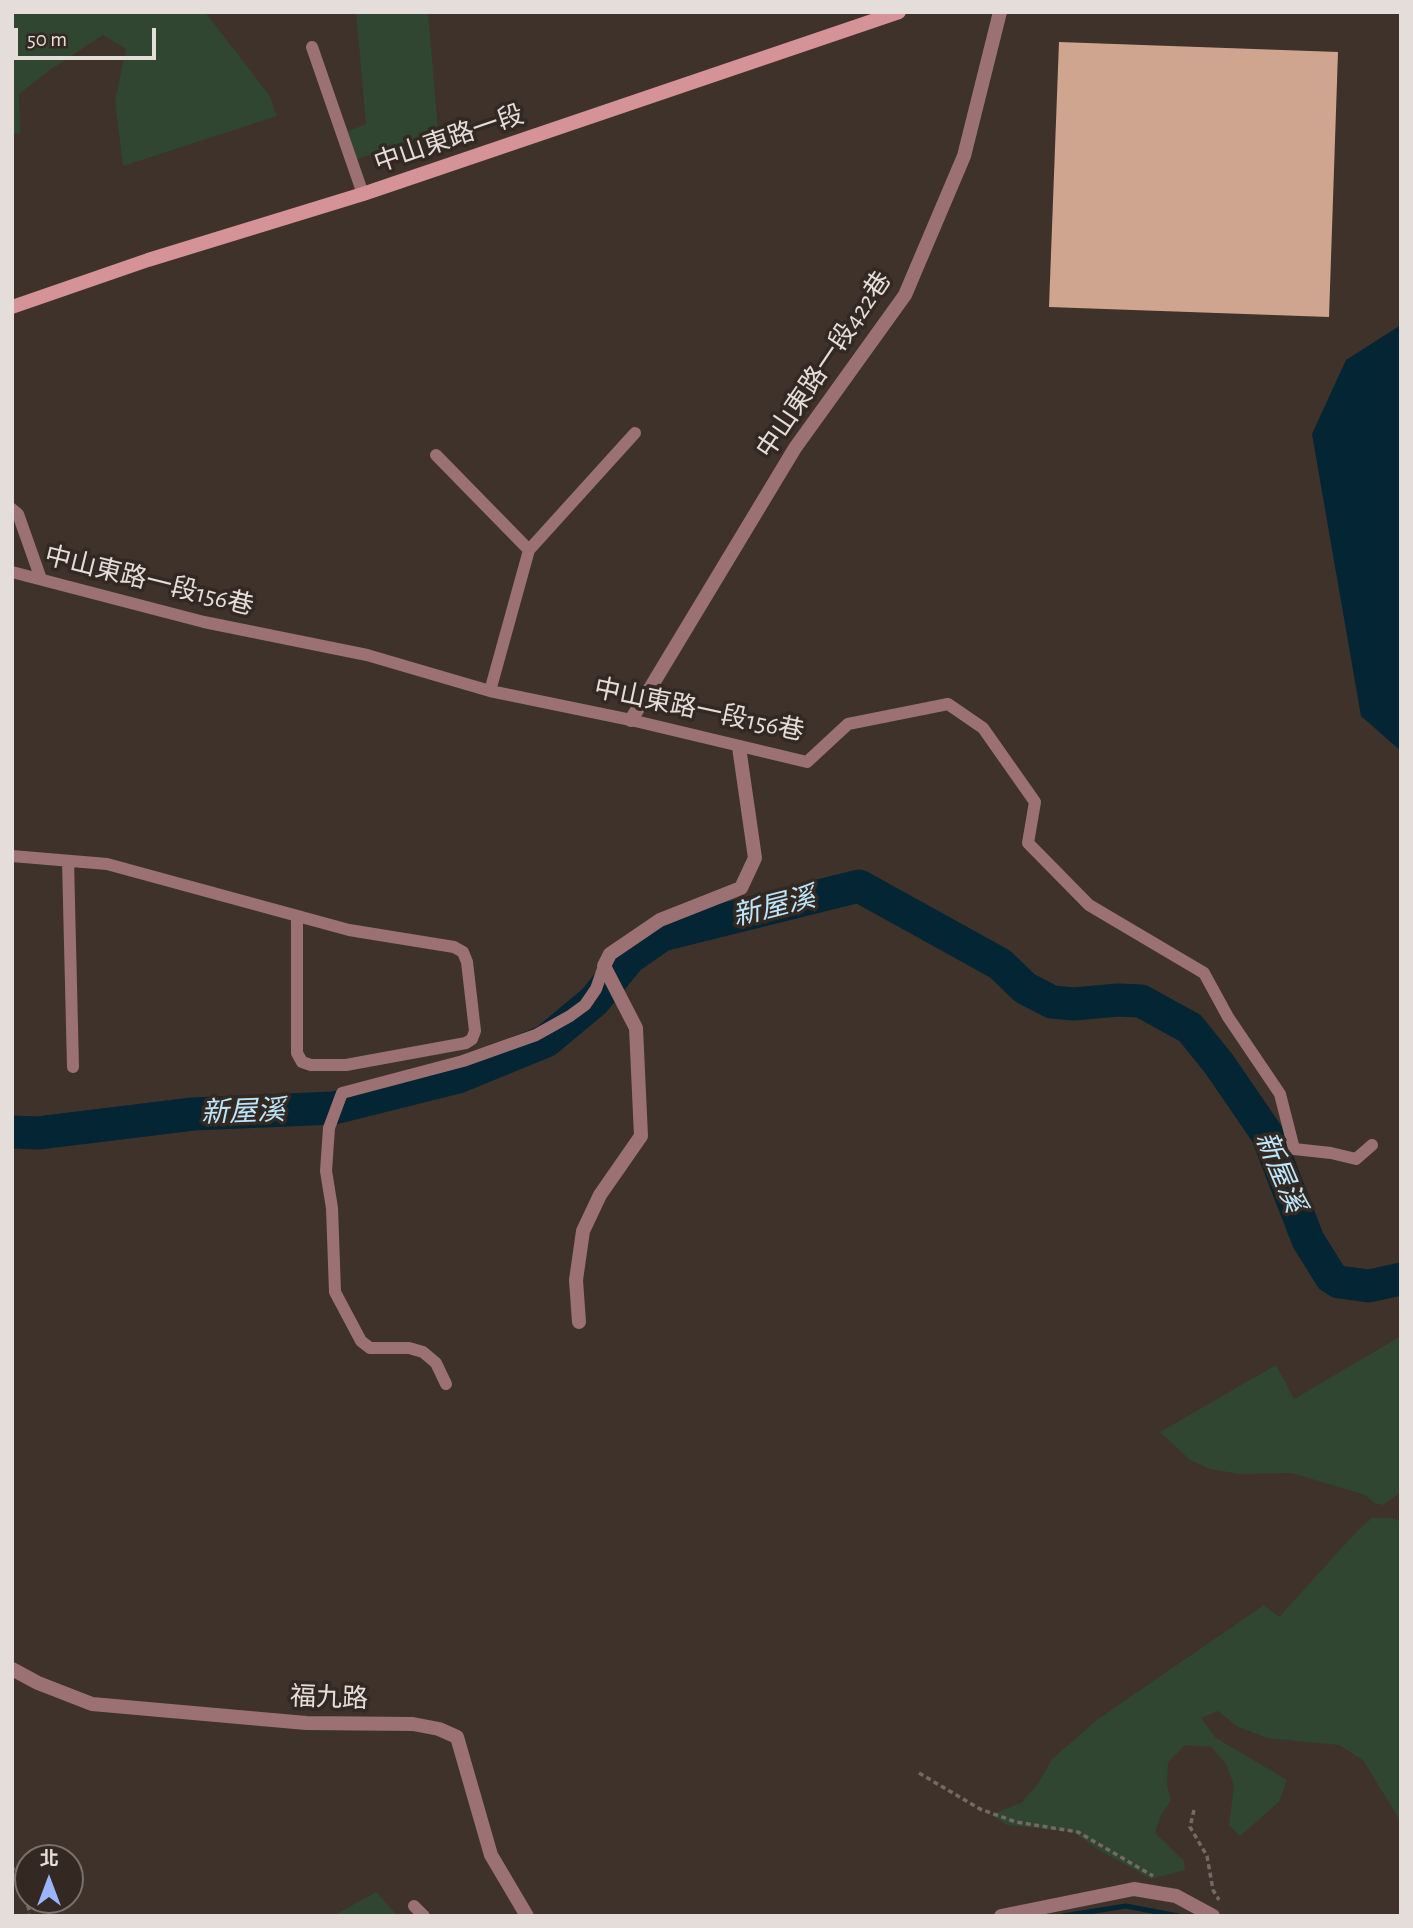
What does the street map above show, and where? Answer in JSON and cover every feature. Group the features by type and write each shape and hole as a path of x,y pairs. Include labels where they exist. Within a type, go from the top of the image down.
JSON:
{"main road":[{"name":"中山東路一段","path":"12,307 148,260 363,194 900,12"}],"street":[{"name":"中山東路一段422巷","path":"631,720 795,448 905,295 964,156 1000,12"},
{"path":"579,1322 576,1280 583,1231 600,1195 641,1136 636,1028 608,972 610,954 660,920 741,888 755,858 738,747"},
{"name":"福九路","path":"12,1669 38,1683 92,1704 306,1723 414,1724 439,1729 457,1737 491,1856 527,1916"},
{"path":"1002,1916 1134,1889 1175,1896 1219,1912"}],"lane":[{"path":"312,47 363,194"},
{"path":"490,691 530,550 635,433"},
{"path":"436,455 530,550"},
{"path":"12,509 18,514 41,579"},
{"name":"中山東路一段156巷","path":"12,572 204,622 367,655 490,691 631,720 807,762 848,724 948,704 983,727 1035,802 1028,843 1088,905 1204,973 1228,1017 1280,1094 1294,1149 1356,1159 1372,1145"},
{"path":"12,856 107,864 298,916 349,930 454,947 463,952 467,962 475,1031 472,1039 466,1044 346,1065 311,1065 302,1062 297,1053 298,916"},
{"path":"68,861 73,1067"},
{"path":"446,1384 436,1363 423,1352 409,1348 370,1348 361,1341 335,1292 332,1209 326,1171 329,1129 342,1093 463,1061 536,1035 585,1005 608,972"},
{"path":"414,1906 424,1916"}],"path":[{"path":"919,1773 980,1809 1016,1822 1078,1832 1149,1871 1175,1896"},
{"path":"1194,1810 1190,1827 1207,1856 1219,1912"},
{"path":"12,1866 30,1912 29,1916"}],"green space":[{"path":"12,12 205,12 269,95 277,116 123,166 115,101 126,49 103,35 19,94 20,133 12,134"},
{"path":"356,12 428,12 438,131 349,162 341,134 366,124"},
{"path":"1401,1336 1401,1492 1383,1505 1374,1503 1365,1495 1292,1473 1240,1474 1210,1469 1190,1460 1160,1432 1276,1365 1294,1399"},
{"path":"1372,1518 1393,1518 1401,1522 1401,1822 1363,1760 1339,1745 1267,1738 1238,1727 1218,1711 1201,1718 1216,1738 1287,1780 1279,1802 1240,1836 1229,1825 1234,1785 1226,1764 1211,1747 1185,1745 1168,1762 1167,1785 1171,1800 1161,1815 1155,1833 1184,1861 1185,1870 1151,1879 1097,1849 1073,1832 1007,1825 991,1815 1021,1803 1038,1784 1052,1759 1098,1719 1264,1605 1279,1617"},
{"path":"376,1892 398,1916 333,1916"}],"water":[{"path":"1401,325 1401,751 1361,716 1312,434 1346,360"}],"building":[{"path":"1059,42 1338,52 1329,317 1049,307"}],"waterway":[{"name":"新屋溪","path":"12,1132 38,1133 193,1114 334,1108 458,1077 546,1041 594,1001 629,958 662,935 859,886 1000,964 1025,988 1052,1002 1074,1004 1141,1001 1190,1028 1219,1064 1267,1134 1308,1240 1331,1277 1339,1282 1369,1286 1401,1279"},
{"path":"1063,1916 1126,1906 1178,1916"}]}
